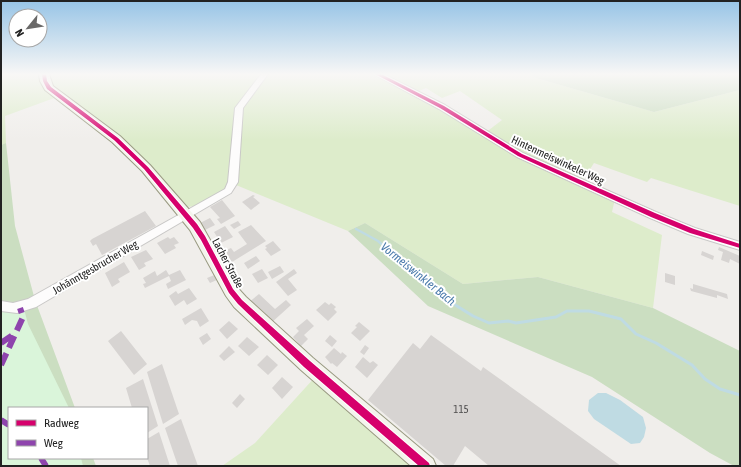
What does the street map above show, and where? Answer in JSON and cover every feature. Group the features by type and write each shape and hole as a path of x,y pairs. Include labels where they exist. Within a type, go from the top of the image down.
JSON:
{"street":[{"name":"Lacher Straße","path":"59,96 116,139 146,168 187,215 204,238 231,291 240,302 307,364 426,466"},
{"name":"Johänntgesbrucher Weg","path":"1,306 7,308 20,308 32,303 224,195 230,189 233,182 239,108 248,96"},
{"name":"Hintenmeiswinkeler Weg","path":"420,96 442,107 520,155 653,215 725,242 740,246"},
{"path":"725,242 740,251"}],"green space":[{"path":"1,96 56,96 57,97 5,116 6,143 1,145"},
{"path":"62,96 246,96 240,103 228,187 208,201 191,207 186,207"},
{"path":"251,96 418,96 434,104 508,151 615,199 612,212 662,235 653,308 538,277 463,284 365,223 348,231 236,185 243,106"},
{"path":"438,96 448,96 442,98"},
{"path":"467,96 598,96 654,112 717,96 740,96 740,206 651,178 647,182 594,163 583,180 527,157 485,133 502,120"},
{"path":"598,96 717,96 654,112"},
{"path":"6,143 15,226 35,300 75,407 8,407 8,459 93,459 96,466 1,466 1,145"},
{"path":"365,223 463,284 538,277 653,308 740,351 740,466 734,466 710,453 592,377 428,306 348,231"},
{"path":"24,309 28,324 69,407 8,407 8,459 81,459 83,466 1,466 1,310"},
{"path":"316,376 418,466 222,466 255,443"}],"water":[{"path":"598,393 606,393 620,400 643,417 646,428 644,437 640,443 631,444 594,419 588,411 589,400"}],"building":[{"path":"253,195 255,196 253,197 260,203 251,210 242,202"},
{"path":"222,200 235,216 221,224 217,219 220,218 210,207"},
{"path":"145,211 156,226 102,255 96,244 93,246 90,241 92,239"},
{"path":"210,218 215,225 205,230 200,223"},
{"path":"238,221 241,225 234,229 230,225"},
{"path":"251,225 266,241 224,267 216,255 231,248 234,252 247,244 238,232"},
{"path":"225,226 233,237 221,243 214,232"},
{"path":"168,237 170,239 174,237 179,243 174,245 176,248 165,254 157,243"},
{"path":"273,241 281,250 271,256 265,249 267,248 265,246"},
{"path":"719,247 740,256 740,264 730,259 729,263 721,260 723,252 718,250"},
{"path":"146,250 153,259 144,263 146,266 139,270 131,257"},
{"path":"702,251 714,256 713,260 701,255"},
{"path":"256,256 260,261 248,269 244,263"},
{"path":"124,262 130,272 118,279 120,282 112,287 105,273"},
{"path":"280,266 284,272 272,279 268,272"},
{"path":"262,269 268,278 258,283 252,274"},
{"path":"294,269 297,273 288,279 297,290 288,296 276,282"},
{"path":"166,270 169,275 180,270 186,280 168,289 166,284 171,281 169,276 145,288 143,284 146,283 143,278 155,271 157,276"},
{"path":"665,273 675,276 675,285 665,282"},
{"path":"217,274 219,279 210,283 207,278"},
{"path":"693,284 727,294 728,299 717,295 717,298 691,291 690,288 693,289"},
{"path":"189,288 197,299 187,305 184,300 175,306 169,296 176,291 178,294"},
{"path":"259,294 275,309 286,300 291,305 270,324 248,303"},
{"path":"325,302 329,305 331,303 336,307 334,309 337,312 328,321 316,310"},
{"path":"201,308 209,321 200,327 197,321 192,320 185,325 182,319"},
{"path":"307,319 314,326 304,335 308,339 301,346 293,337 299,331 296,328"},
{"path":"229,321 238,329 227,339 219,330"},
{"path":"359,322 370,331 360,341 351,333 357,327 355,326"},
{"path":"121,331 147,364 134,375 108,341"},
{"path":"207,333 211,339 203,345 199,338"},
{"path":"330,335 337,341 332,347 325,341"},
{"path":"431,335 481,371 483,367 621,466 489,466 465,446 453,466 446,466 368,400 413,343 420,349"},
{"path":"247,337 259,347 249,356 238,346"},
{"path":"365,345 369,348 364,355 360,352"},
{"path":"229,346 235,352 224,361 219,356"},
{"path":"334,348 341,354 342,352 347,356 337,367 332,363 331,364 325,357"},
{"path":"267,355 278,365 268,375 257,365"},
{"path":"363,357 370,363 373,361 378,365 367,378 355,367"},
{"path":"162,364 179,414 163,424 147,372"},
{"path":"282,377 293,387 282,399 272,388"},
{"path":"143,379 158,426 148,432 148,407 132,407 126,388"},
{"path":"240,394 245,399 237,408 232,403"},
{"path":"181,419 198,466 178,466 165,428"},
{"path":"159,432 170,466 150,466 147,459 148,438"}],"waterway":[{"name":"Vormeiswinkler Bach","path":"356,229 378,241 416,274 433,285 445,298 454,304"},
{"name":"Vormeiswinkler Bach","path":"452,303 473,316 489,323 508,321 516,323 556,317 567,311 589,311 621,319 636,334 656,343 692,365 705,379 720,389 740,395"}],"marked path":[{"path":"1,365 23,317 20,308"},
{"path":"1,343 14,334"},
{"path":"1,420 8,424"},
{"path":"42,459 46,466"}],"cycle path":[{"path":"59,96 116,139 146,168 195,226 231,291 240,302 307,364 426,466"},
{"path":"420,96 442,107 520,155 653,215 692,231 740,246"}]}
